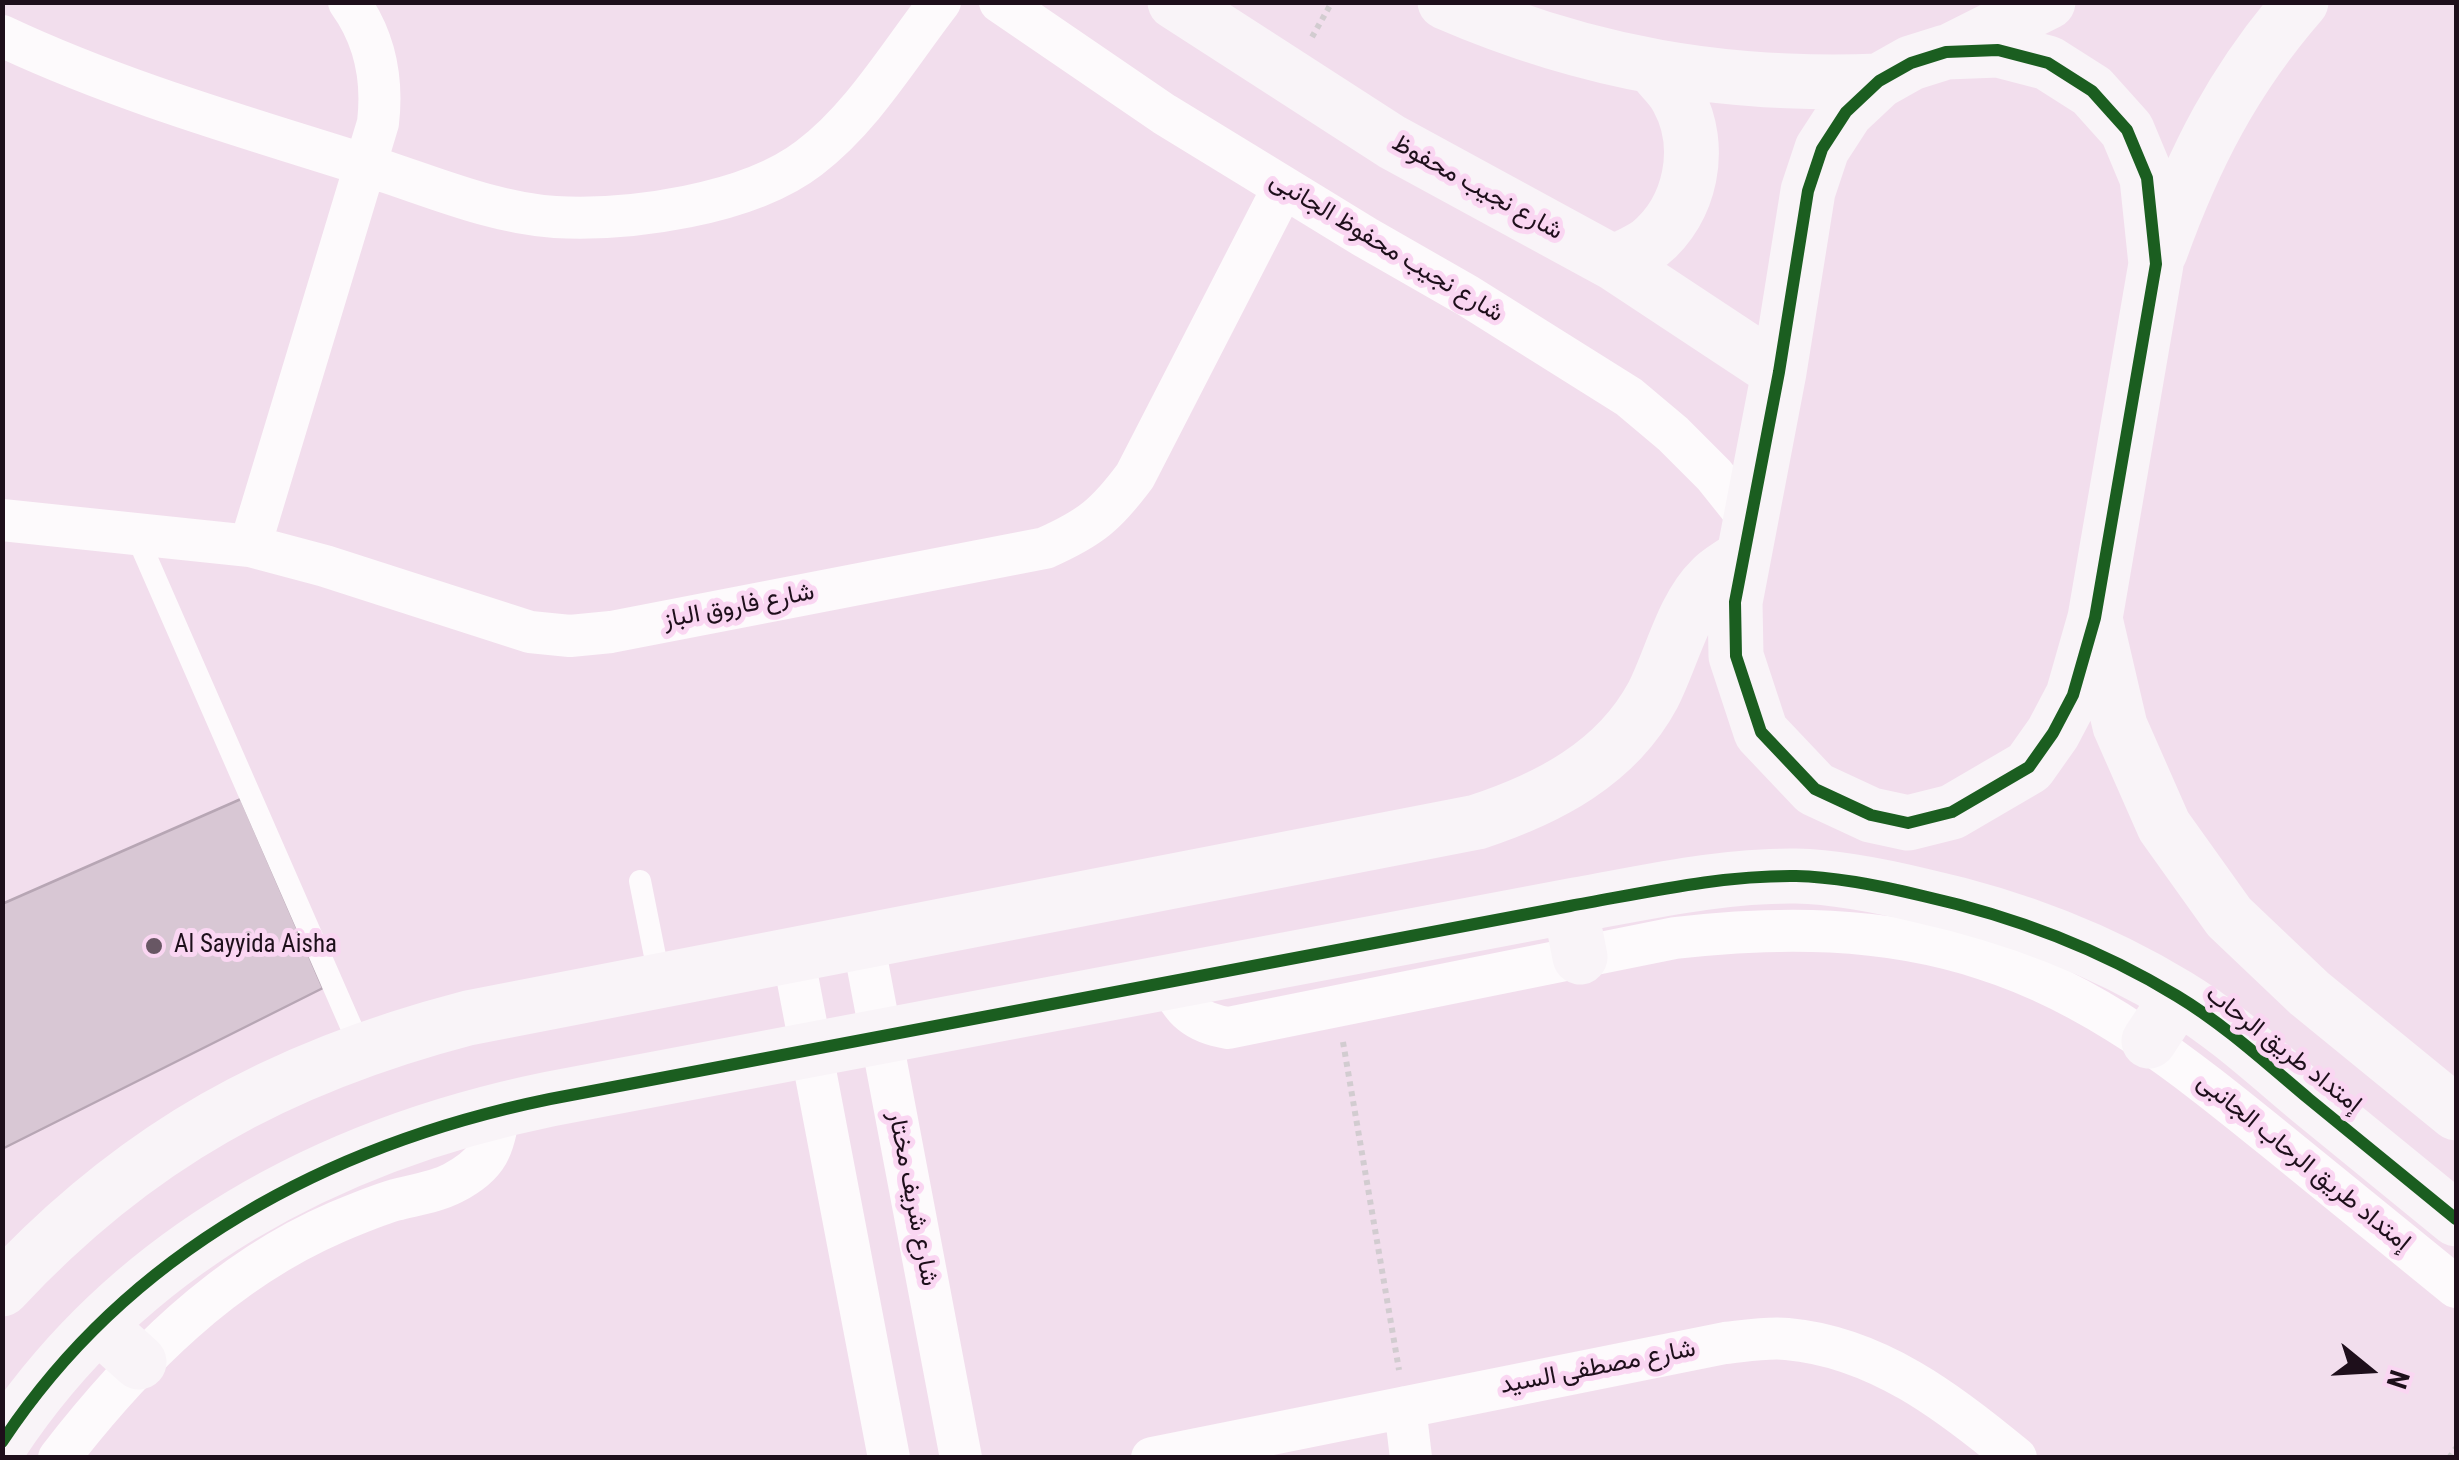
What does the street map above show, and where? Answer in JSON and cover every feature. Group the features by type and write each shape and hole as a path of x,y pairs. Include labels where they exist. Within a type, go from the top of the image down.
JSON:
{"street":[{"path":"250,546 378,123 379,78 368,36 348,2"},
{"path":"2,36 95,77 188,110 490,204 550,216 614,216 705,201 758,185 807,160 847,124 940,2"},
{"name":"شارع نجيب محفوظ الجانبى","path":"1000,2 1164,114 1629,397 1674,434 1714,475 1746,539"},
{"name":"شارع نجيب محفوظ","path":"1175,2 1392,142 1614,263 1778,372"},
{"path":"1446,2 1494,24 1573,50 1654,68 1728,79 1804,84 1880,81"},
{"path":"2048,2 1946,52 1911,63 1880,81 1846,112 1822,148 1808,192 1735,602 1736,656 1761,732 1816,788 1871,815 1908,823 1952,812 2029,767 2073,695 2095,618 2156,264 2184,183 2223,106 2301,2"},
{"path":"1946,52 1998,50 2015,54 2048,63 2092,91 2126,130 2147,178 2156,264"},
{"path":"1614,263 1649,244 1676,214 1690,177 1691,137 1678,99 1654,68"},
{"name":"شارع فاروق الباز","path":"2,520 250,546 530,632 570,636 610,632 1045,548 1080,532 1110,509 1136,476 1284,188"},
{"path":"2,1288 75,1216 132,1170 194,1128 259,1092 361,1049 468,1018 1477,822 1528,805 1576,778 1618,742 1650,700 1687,613 1746,539"},
{"path":"2095,618 2120,726 2164,826 2229,917 2309,993 2456,1113"},
{"path":"1894,889 1908,823"},
{"name":"إمتداد طريق الرحاب","path":"2,1442 52,1376 119,1344 176,1259 233,1220 316,1174 399,1140 499,1110 1170,981 1575,932 1682,886 1760,877 1814,878 1894,889 1982,909 2061,937 2163,1019 2243,1042 2456,1219"},
{"name":"إمتداد طريق الرحاب الجانبى","path":"1170,981 1177,1000 1190,1015 1208,1025 1228,1028 1336,1006 1575,932 1675,938 1737,930 1800,929 1924,943 1984,959 2090,1005 2163,1019 2456,1287"},
{"name":"شارع شريف مختار","path":"862,941 962,1458"},
{"path":"794,955 889,1458"},
{"name":"شارع مصطفى السيد","path":"1152,1458 1725,1343 1786,1339 1844,1352 1899,1374 1950,1403 2016,1458"},
{"path":"59,1458 119,1344"},
{"path":"1405,1407 1412,1458"}],"lane":[{"path":"135,532 361,1049"},
{"path":"640,881 660,980"}],"path":[{"path":"1336,1006 1405,1407"},
{"path":"2449,1458 2456,1448"}],"building":[{"name":"Al Sayyida Aisha","path":"241,799 323,988 2,1149 2,904"}],"cycle path":[{"path":"1998,50 2048,63 2092,91 2127,130 2147,178 2156,264 2095,618 2073,695 2029,767 1952,812 1908,823 1871,815 1815,789 1761,732 1736,656 1735,602 1779,372 1808,191 1822,149 1846,112 1879,81 1911,63 1946,52 1998,50"},
{"path":"2,1442 53,1374 110,1314 173,1261 241,1215 313,1177 389,1145 468,1119 550,1099 1570,906 1739,878 1812,877 1907,892 2022,924 2117,963 2195,1007 2229,1032 2456,1219"}],"place":[{"name":"Al Sayyida Aisha","path":"154,946"}]}
